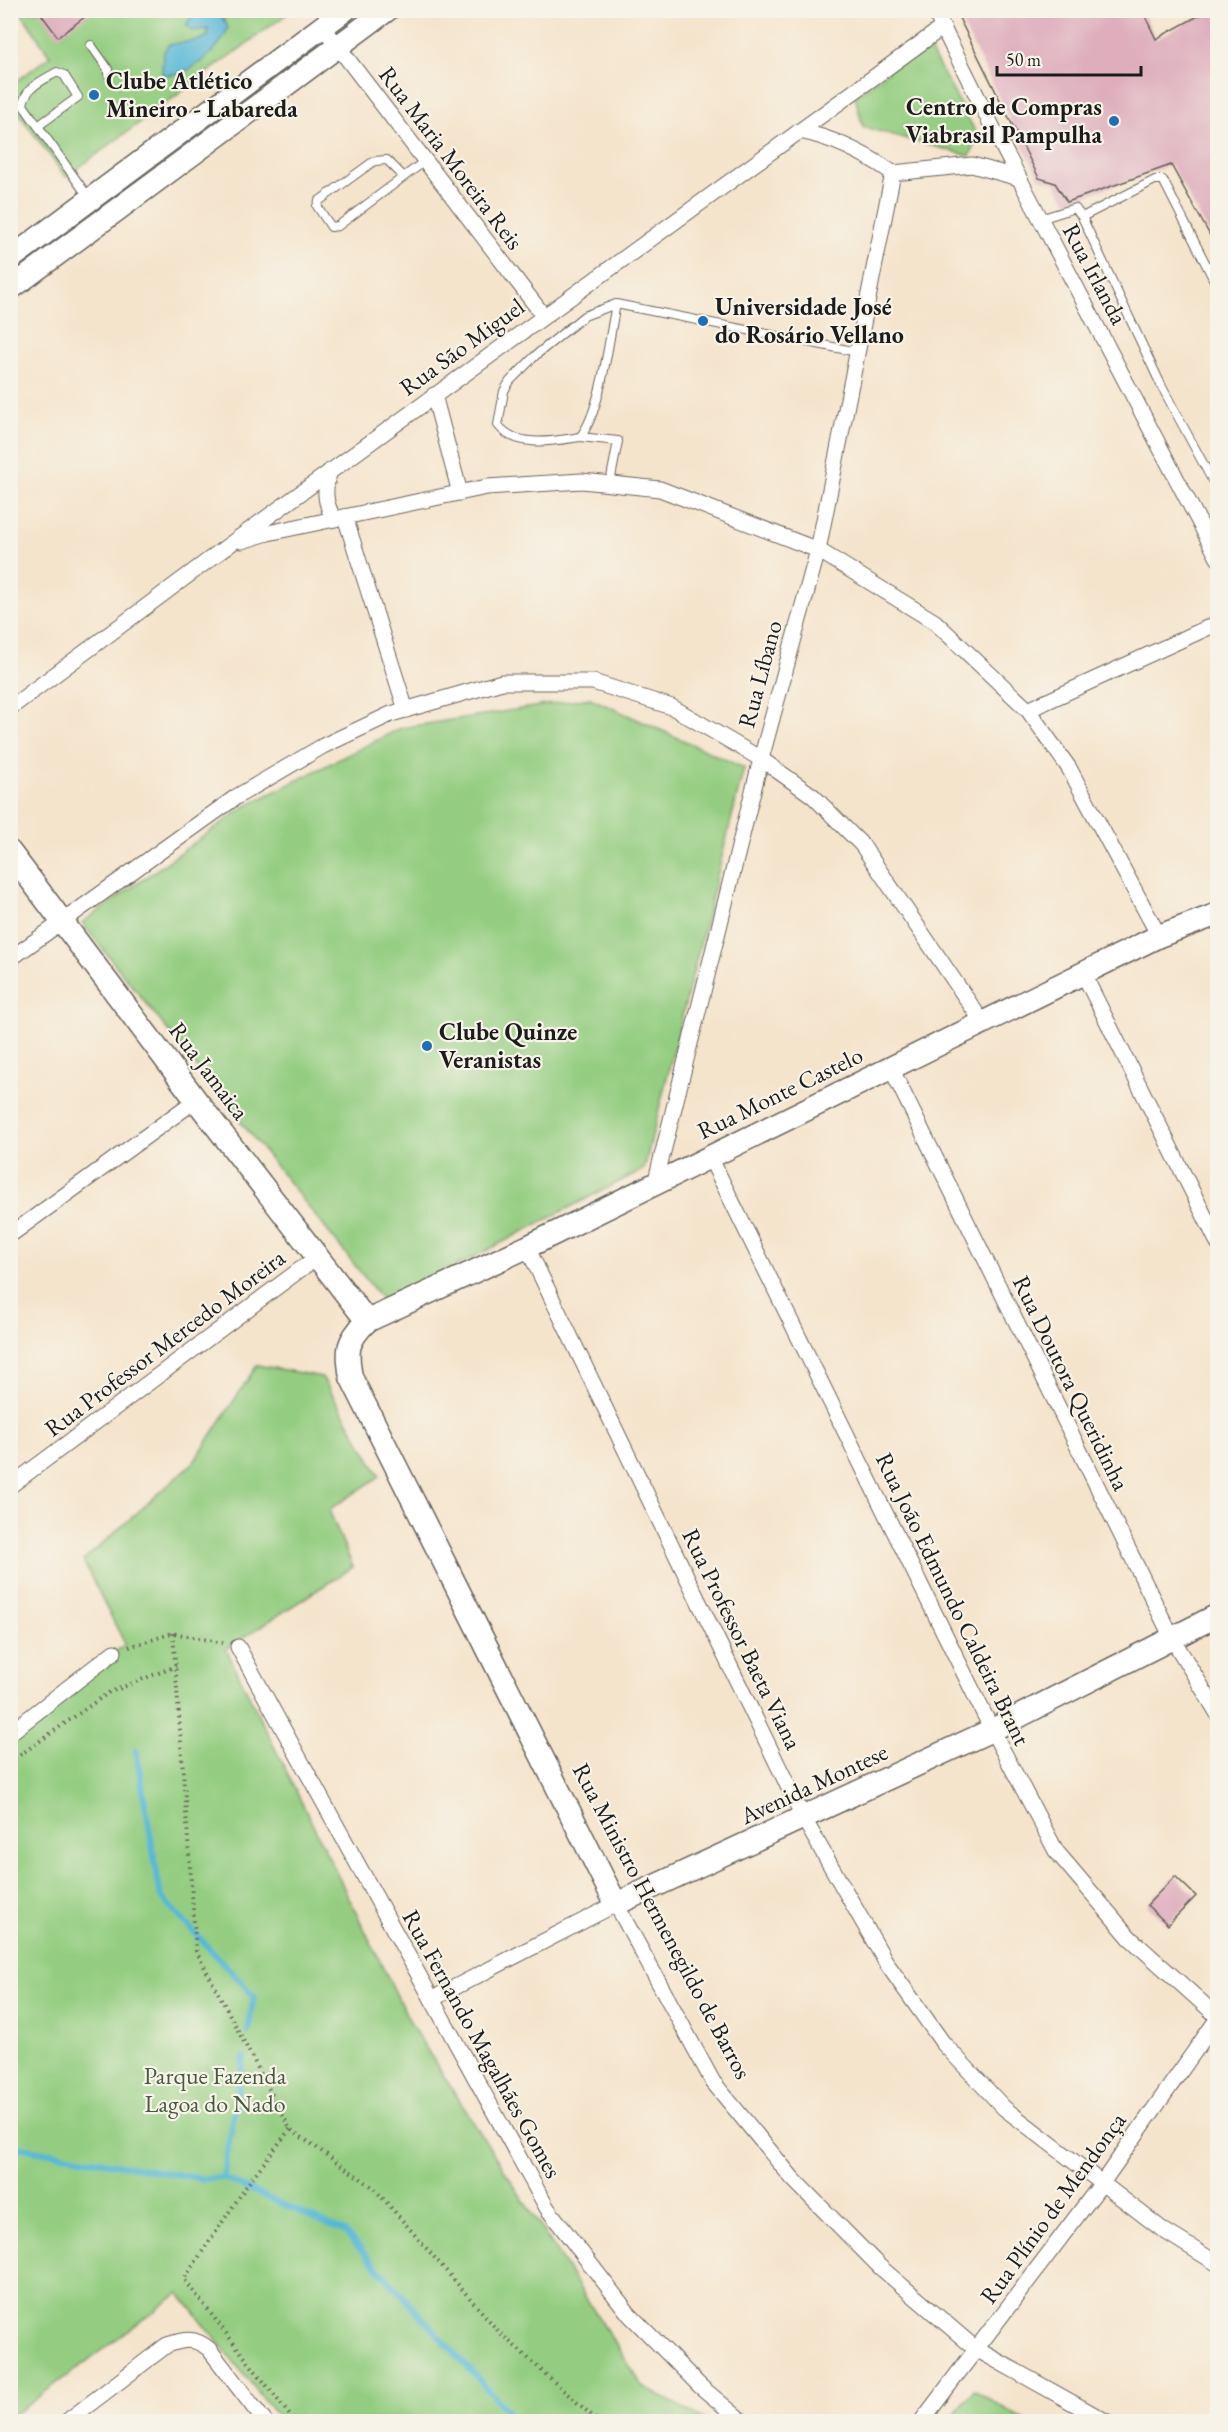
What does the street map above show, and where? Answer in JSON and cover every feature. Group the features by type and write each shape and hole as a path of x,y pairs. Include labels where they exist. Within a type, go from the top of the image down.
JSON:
{"street":[{"path":"10,259 345,10"},
{"path":"10,289 387,10"},
{"name":"Rua Irlanda","path":"934,10 1040,219 1218,558"},
{"name":"Rua Maria Moreira Reis","path":"322,27 543,315"},
{"name":"Rua São Miguel","path":"10,708 543,315 943,27"},
{"path":"799,131 823,135 864,153 893,173 972,165 1019,178"},
{"name":"Rua Líbano","path":"655,1184 761,759 818,550 893,173"},
{"path":"434,395 460,493"},
{"path":"330,471 324,489 328,508 339,518 406,710"},
{"path":"228,546 268,533 487,487 582,481 660,489 818,550 935,622 1028,710 1069,768 1159,936"},
{"path":"1028,710 1218,623"},
{"path":"10,959 236,797 323,746 406,710 502,682 594,682 672,707 761,759 813,796 862,845 983,1023"},
{"name":"Rua Jamaica","path":"10,852 196,1100 367,1321"},
{"name":"Rua Monte Castelo","path":"367,1321 527,1247 1159,936 1218,914"},
{"path":"1083,974 1218,1243"},
{"name":"Rua Doutora Queridinha","path":"891,1068 1172,1638 1218,1714"},
{"path":"10,1235 196,1100"},
{"name":"Rua João Edmundo Caldeira Brant","path":"710,1157 992,1730 1056,1851 1130,1938 1218,2017"},
{"name":"Rua Professor Baeta Viana","path":"527,1247 804,1819 887,1964 943,2043 1004,2108 1163,2230 1218,2264"},
{"name":"Rua Professor Mercedo Moreira","path":"10,1486 317,1257"},
{"name":"Rua Ministro Hermenegildo de Barros","path":"367,1321 352,1335 347,1355 351,1377 616,1904 713,2082 801,2187 880,2266 976,2349 1107,2421"},
{"name":"Avenida Montese","path":"432,1999 616,1904 804,1819 992,1730 1218,1615"},
{"name":"Rua Fernando Magalhães Gomes","path":"238,1647 547,2208 629,2314 700,2386 743,2421"},
{"path":"10,1733 114,1652"},
{"name":"Rua Plínio de Mendonça","path":"921,2421 1102,2183 1218,2017"},
{"path":"66,2421 167,2345 186,2338 199,2341 209,2349 265,2421"}],"lane":[{"path":"91,45 108,69 108,74"},
{"path":"38,126 78,97 64,75 57,72 30,88 24,96 23,105 90,200"},
{"path":"404,177 387,160 374,161 319,201 317,206 331,227 338,226 404,177 425,161"},
{"path":"1082,217 1155,180 1163,180 1218,288"},
{"path":"1040,219 1076,208 1082,217 1162,387 1218,490"},
{"path":"580,437 588,427 594,406 616,304"},
{"path":"610,483 618,441 580,437 552,442 519,440 498,425 504,391 510,381 536,355 584,316 616,304 858,352"}],"path":[{"path":"173,1633 196,1951 290,2129 374,2188 501,2334 599,2421"},
{"path":"114,1652 173,1633 238,1647"},
{"path":"10,1762 108,1693 177,1666"},
{"path":"290,2129 252,2178 184,2280 295,2421"}],"green space":[{"name":"Clube Atlético Mineiro - Labareda","path":"20,11 291,11 66,177 11,103 10,86 50,56"},
{"path":"926,43 978,136 970,156 863,127 855,96"},
{"name":"Clube Quinze Veranistas","path":"590,698 744,768 644,1169 385,1303 82,923 246,806 401,728"},
{"name":"Parque Fazenda Lagoa do Nado","path":"257,1365 322,1377 380,1476 329,1510 353,1567 226,1649 413,2028 643,2387 707,2421 281,2421 179,2293 11,2417 11,1738 125,1644 83,1561 194,1462"},
{"path":"974,2390 1026,2421 949,2421"}],"water":[{"path":"208,10 221,16 225,21 228,28 224,37 210,54 192,68 171,75 162,74 163,54 168,45 199,40 208,36 208,29 192,31 186,25 194,12"}],"building":[{"path":"38,10 94,10 58,37"},
{"name":"Centro de Compras Viabrasil Pampulha","path":"955,10 1142,10 1156,39 1209,10 1218,10 1218,250 1171,165 1067,202 1055,183 1039,178"},
{"path":"1175,1876 1196,1896 1168,1925 1147,1905"}],"waterway":[{"path":"136,1750 161,1897 254,1996 248,2032"},
{"path":"223,2178 244,2057"},
{"path":"10,2146 204,2179 223,2178 345,2232 517,2422"}],"place":[{"name":"Clube Atlético Mineiro - Labareda","path":"94,95"},
{"name":"Centro de Compras Viabrasil Pampulha","path":"1114,121"},
{"name":"Universidade José do Rosário Vellano","path":"703,321"},
{"name":"Clube Quinze Veranistas","path":"427,1046"}]}
